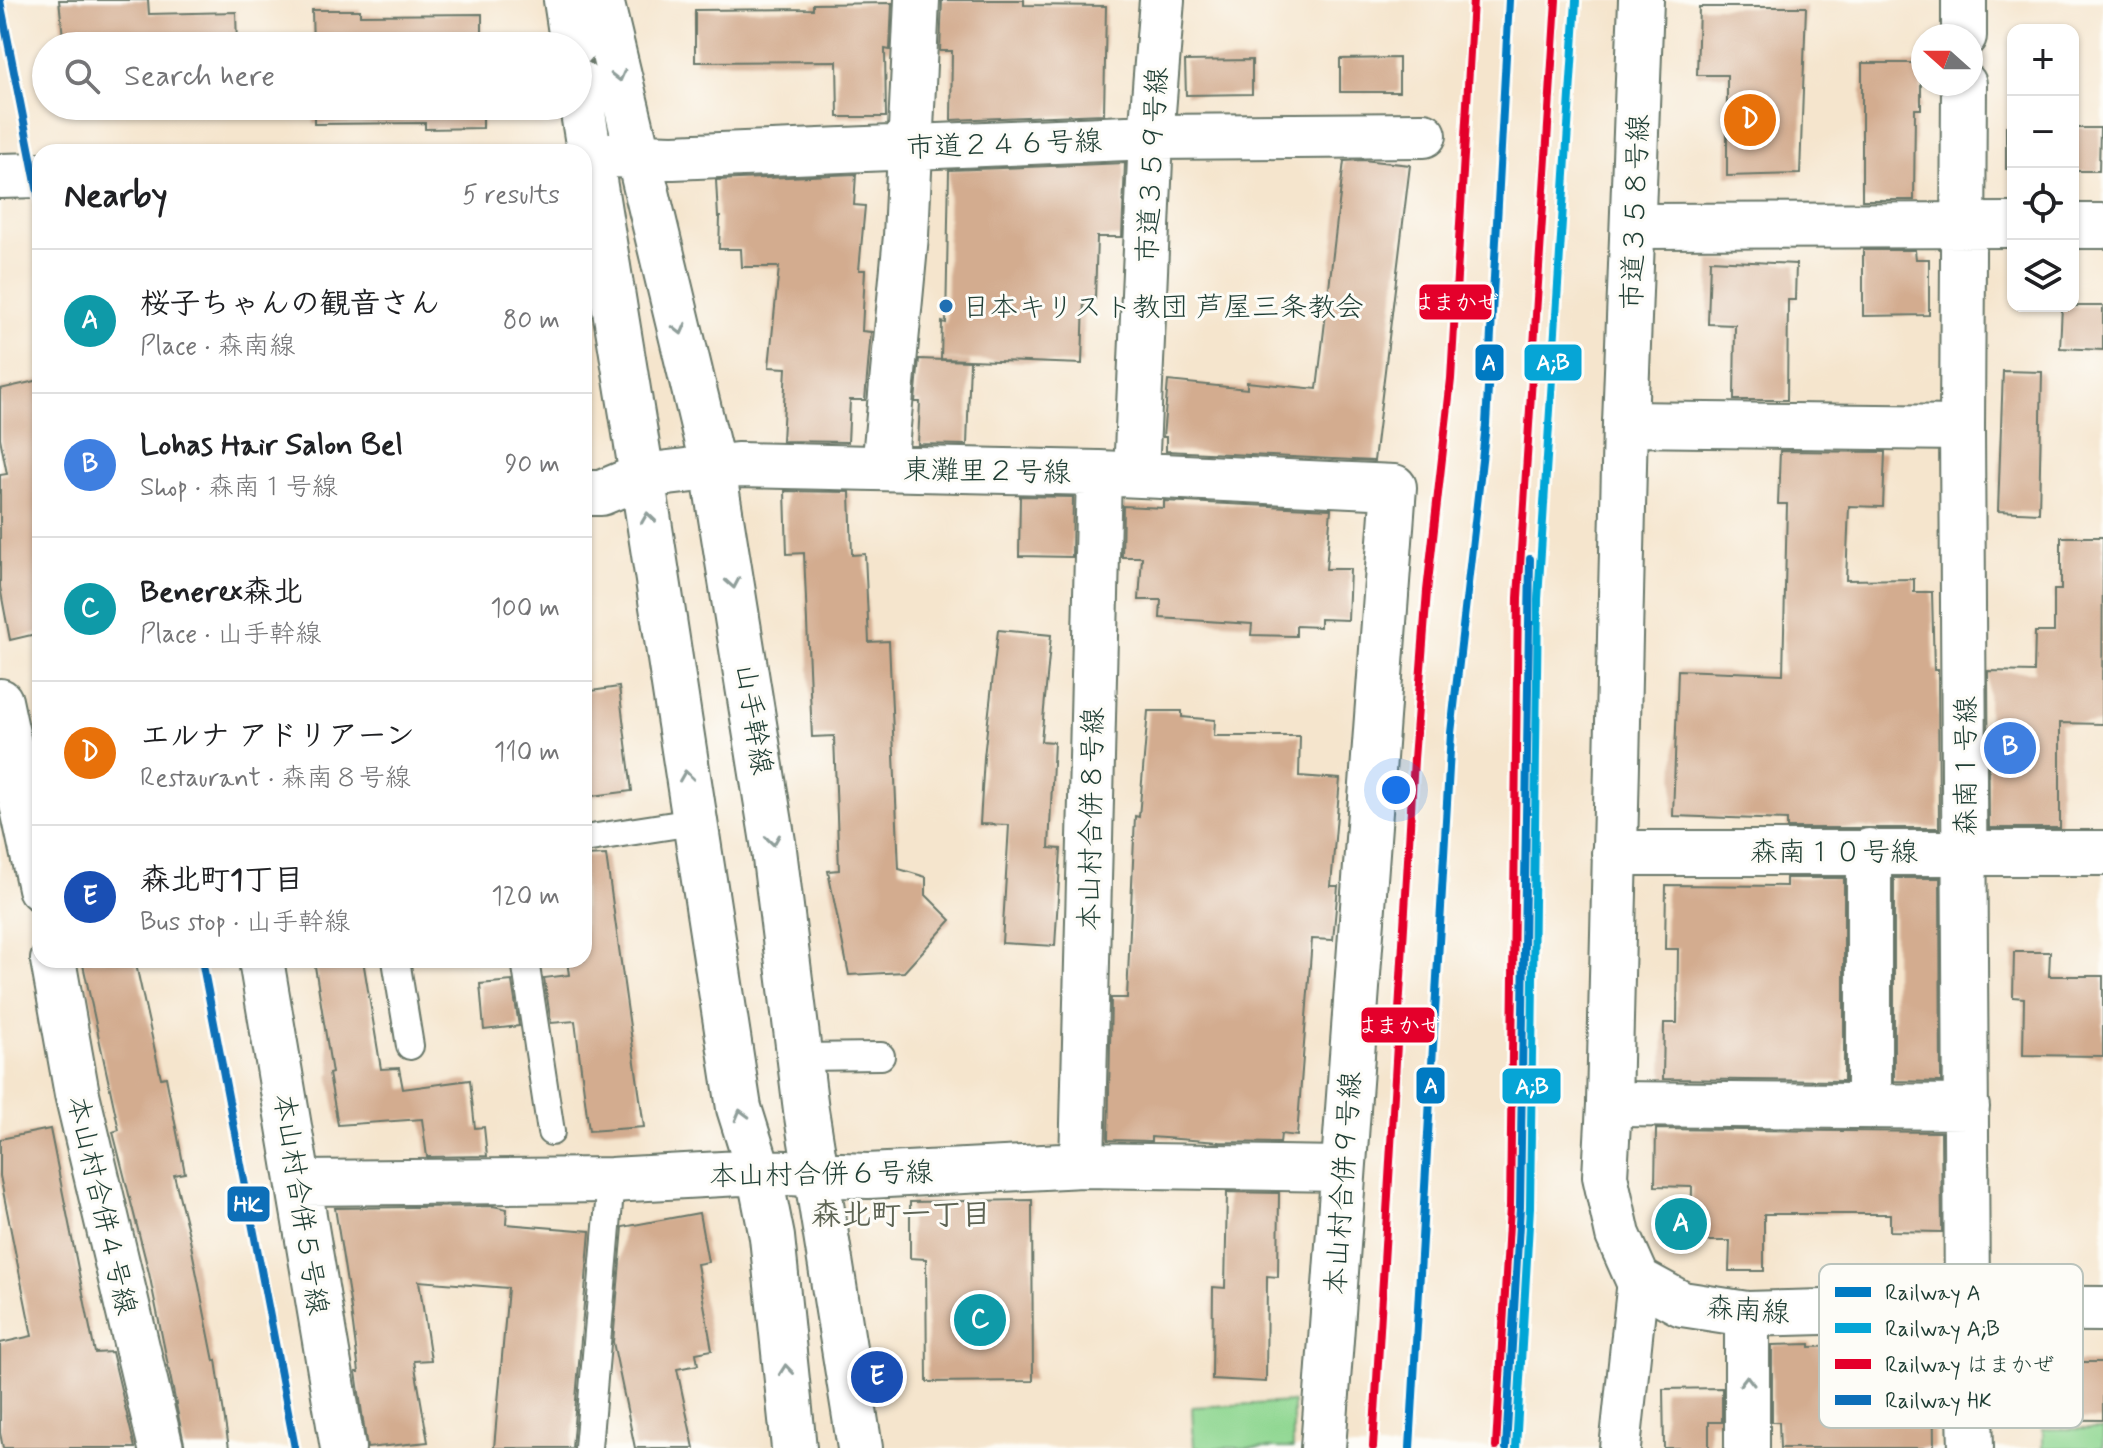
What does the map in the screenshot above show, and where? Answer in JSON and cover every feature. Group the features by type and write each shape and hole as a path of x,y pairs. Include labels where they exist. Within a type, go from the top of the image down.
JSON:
{"street":[{"path":"566,0 571,32"},
{"name":"山手幹線","path":"601,0 713,468 773,842 816,1174 860,1448"},
{"path":"884,468 906,236 917,0"},
{"name":"市道３５９号線","path":"1117,474 1162,0"},
{"name":"市道３５８号線","path":"1638,1280 1618,1235 1605,1176 1625,424 1641,0"},
{"path":"1964,0 1964,24"},
{"name":"森南１号線","path":"1964,96 1962,428 1967,1264"},
{"path":"582,120 585,144"},
{"name":"市道２４６号線","path":"592,155 1151,137 1424,135"},
{"path":"0,176 32,175"},
{"path":"592,189 642,476 739,1108 759,1172 772,1237 794,1448"},
{"path":"1633,226 2007,225"},
{"path":"2079,226 2103,226"},
{"path":"1625,424 1962,428"},
{"name":"東灘里２号線","path":"592,493 601,493 642,476 737,465 1117,474 1394,487"},
{"name":"本山村合併８号線","path":"1082,1165 1117,474"},
{"name":"本山村合併９号線","path":"1323,1448 1394,487"},
{"path":"0,701 25,866"},
{"path":"1869,851 1869,1105"},
{"name":"森南１０号線","path":"1614,853 2103,853"},
{"name":"本山村合併４号線","path":"54,968 77,1094 161,1448"},
{"name":"本山村合併５号線","path":"262,968 343,1448"},
{"path":"1609,1104 1967,1107"},
{"name":"本山村合併６号線","path":"300,1183 611,1180 759,1172 868,1176 1082,1165 1342,1169"},
{"path":"1620,1448 1638,1280"},
{"name":"森南線","path":"1638,1280 1682,1304 1747,1314 1819,1312"},
{"name":"森南線","path":"2083,1309 2103,1309"},
{"path":"1747,1314 1747,1448"},
{"name":"森南１号線","path":"1970,1428 1971,1448"}],"lane":[{"path":"592,838 693,822"},
{"path":"397,968 410,1046"},
{"path":"526,968 551,1132"},
{"path":"800,1057 881,1056"},
{"path":"588,1448 611,1180"}],"green space":[{"path":"1293,1402 1293,1448 1194,1448 1192,1407"},
{"path":"2043,1429 2103,1429 2103,1448 2043,1448"}],"building":[{"path":"59,0 148,0 149,14 236,12 237,32 62,32"},
{"path":"942,0 1024,0 1024,5 1106,6 1104,114 951,120 952,51 940,51"},
{"path":"892,3 890,50 885,49 886,117 838,117 837,61 695,62 695,10 813,9 813,4"},
{"path":"1699,7 1806,7 1800,174 1727,176 1727,75 1697,75"},
{"path":"312,10 360,10 360,15 482,14 482,32 313,32"},
{"path":"1399,58 1399,92 1340,92 1340,59"},
{"path":"1252,60 1252,94 1186,95 1185,61"},
{"path":"1862,63 1911,63 1911,96 1921,96 1921,109 1915,109 1914,200 1862,200"},
{"path":"314,120 483,120 483,128 425,129 425,123 314,124"},
{"path":"2006,126 2007,126 2007,169"},
{"path":"2079,128 2100,128 2099,171 2079,171"},
{"path":"1344,161 1410,165 1374,461 1166,451 1166,437 1163,437 1168,381 1247,389 1247,382 1317,389"},
{"path":"1125,163 1122,237 1097,237 1095,299 1084,299 1082,364 941,359 942,322 946,323 949,170"},
{"path":"856,174 854,205 865,206 859,270 865,270 862,331 871,332 865,400 850,400 848,442 782,441 786,368 769,367 779,267 742,267 741,249 719,249 716,180"},
{"path":"1863,250 1915,250 1916,259 1929,259 1929,315 1863,316"},
{"path":"1710,260 1796,264 1795,300 1788,300 1787,400 1734,400 1735,325 1708,324"},
{"path":"2079,306 2103,306 2103,350 2060,348 2062,312 2079,312"},
{"path":"919,359 970,361 967,445 918,444 920,402 915,402"},
{"path":"2003,371 2042,372 2039,513 1998,511"},
{"path":"32,382 32,635 10,640 0,587 0,475 7,474 0,438 0,389"},
{"path":"1780,451 1885,452 1883,507 1849,506 1846,580 1914,579 1914,592 1932,592 1934,670 1938,670 1939,828 1787,828 1787,820 1673,816 1678,670 1783,674 1787,504 1778,504"},
{"path":"785,491 850,492 852,555 865,554 869,642 889,641 899,869 926,877 926,895 951,920 904,972 849,975 828,871 839,870 834,736 812,737 804,553 787,554"},
{"path":"1020,496 1073,497 1072,557 1019,556"},
{"path":"1164,501 1331,509 1326,569 1350,569 1348,620 1320,619 1320,627 1296,626 1296,636 1251,635 1252,624 1160,618 1161,600 1139,600 1142,557 1122,557 1123,506 1164,508"},
{"path":"2061,537 2103,537 2102,724 2060,723 2060,828 1989,828 1988,671 2034,672 2035,632 2054,632 2054,590 2061,590"},
{"path":"998,630 1051,635 1041,741 1054,742 1049,848 1061,849 1055,946 1002,943 1009,825 980,824"},
{"path":"619,687 632,791 592,796 592,691"},
{"path":"1148,711 1182,711 1182,717 1215,720 1214,736 1300,736 1299,776 1340,779 1331,886 1338,886 1333,940 1312,939 1297,1136 1281,1134 1280,1143 1151,1137 1151,1141 1108,1140 1111,998 1127,998 1135,816 1139,817"},
{"path":"606,855 644,1127 589,1131 575,1021 551,1023 544,978 569,975 568,968 592,968 592,856"},
{"path":"1786,878 1844,878 1844,1081 1663,1079 1664,1023 1677,1023 1678,949 1665,949 1666,885 1786,886"},
{"path":"1894,878 1940,878 1941,1082 1894,1081"},
{"path":"2014,952 2050,952 2049,976 2103,976 2103,1056 2023,1055 2024,998 2013,997"},
{"path":"84,968 137,968 161,1078 166,1077 185,1173 174,1175 216,1360 229,1448 185,1448 149,1273 113,1132 119,1130"},
{"path":"315,968 364,968 381,1069 399,1068 403,1089 470,1080 475,1128 484,1127 487,1156 427,1157 422,1119 338,1125 329,1074 332,1073"},
{"path":"512,981 519,1026 484,1030 480,984"},
{"path":"50,1129 95,1353 112,1352 135,1448 3,1448 0,1433 0,1343 32,1336 0,1176 0,1139"},
{"path":"1656,1129 1941,1132 1942,1232 1890,1231 1890,1214 1764,1214 1764,1271 1729,1271 1730,1241 1691,1241 1692,1187 1655,1186"},
{"path":"1227,1192 1279,1193 1278,1277 1267,1276 1266,1382 1212,1379 1213,1287 1225,1288"},
{"path":"1032,1200 1033,1381 927,1382 926,1259 910,1258 910,1202"},
{"path":"493,1206 507,1209 506,1224 590,1231 572,1448 494,1448 508,1288 419,1281 431,1360 414,1361 428,1442 367,1448 350,1302 335,1208"},
{"path":"699,1213 708,1262 697,1264 712,1350 696,1353 698,1365 677,1369 694,1448 635,1448 613,1342 623,1227"},
{"path":"1810,1344 1810,1347 1819,1347 1819,1428 1934,1428 1934,1448 1780,1448 1779,1422 1772,1422 1772,1345"},
{"path":"2083,1362 2103,1362 2103,1420 2083,1420"},
{"path":"1722,1388 1722,1422 1709,1422 1709,1448 1664,1448 1663,1389"}],"rail line":[{"name":"はまかぜ","path":"1373,1447 1414,759 1427,591 1451,379 1473,0"},
{"name":"A","path":"1410,1448 1451,733 1486,425 1509,0"},
{"name":"はまかぜ","path":"1496,1447 1510,1207 1518,598 1556,0"},
{"name":"HK","path":"0,1 32,163"},
{"name":"A;B","path":"1516,1448 1530,1207 1538,599 1576,1"},
{"name":"A","path":"1506,1448 1520,1207 1530,559"},
{"name":"HK","path":"204,968 295,1448"}],"place":[{"name":"エルナ アドリアーン","path":"1750,120"},
{"name":"日本キリスト教団 芦屋三条教会","path":"946,306"},
{"name":"Lohas Hair Salon Bel","path":"2010,748"},
{"name":"桜子ちゃんの観音さん","path":"1681,1224"},
{"name":"Benerex森北","path":"980,1320"},
{"name":"森北町1丁目","path":"877,1377"}],"district":[{"name":"森北町一丁目","path":"901,1214"}]}
